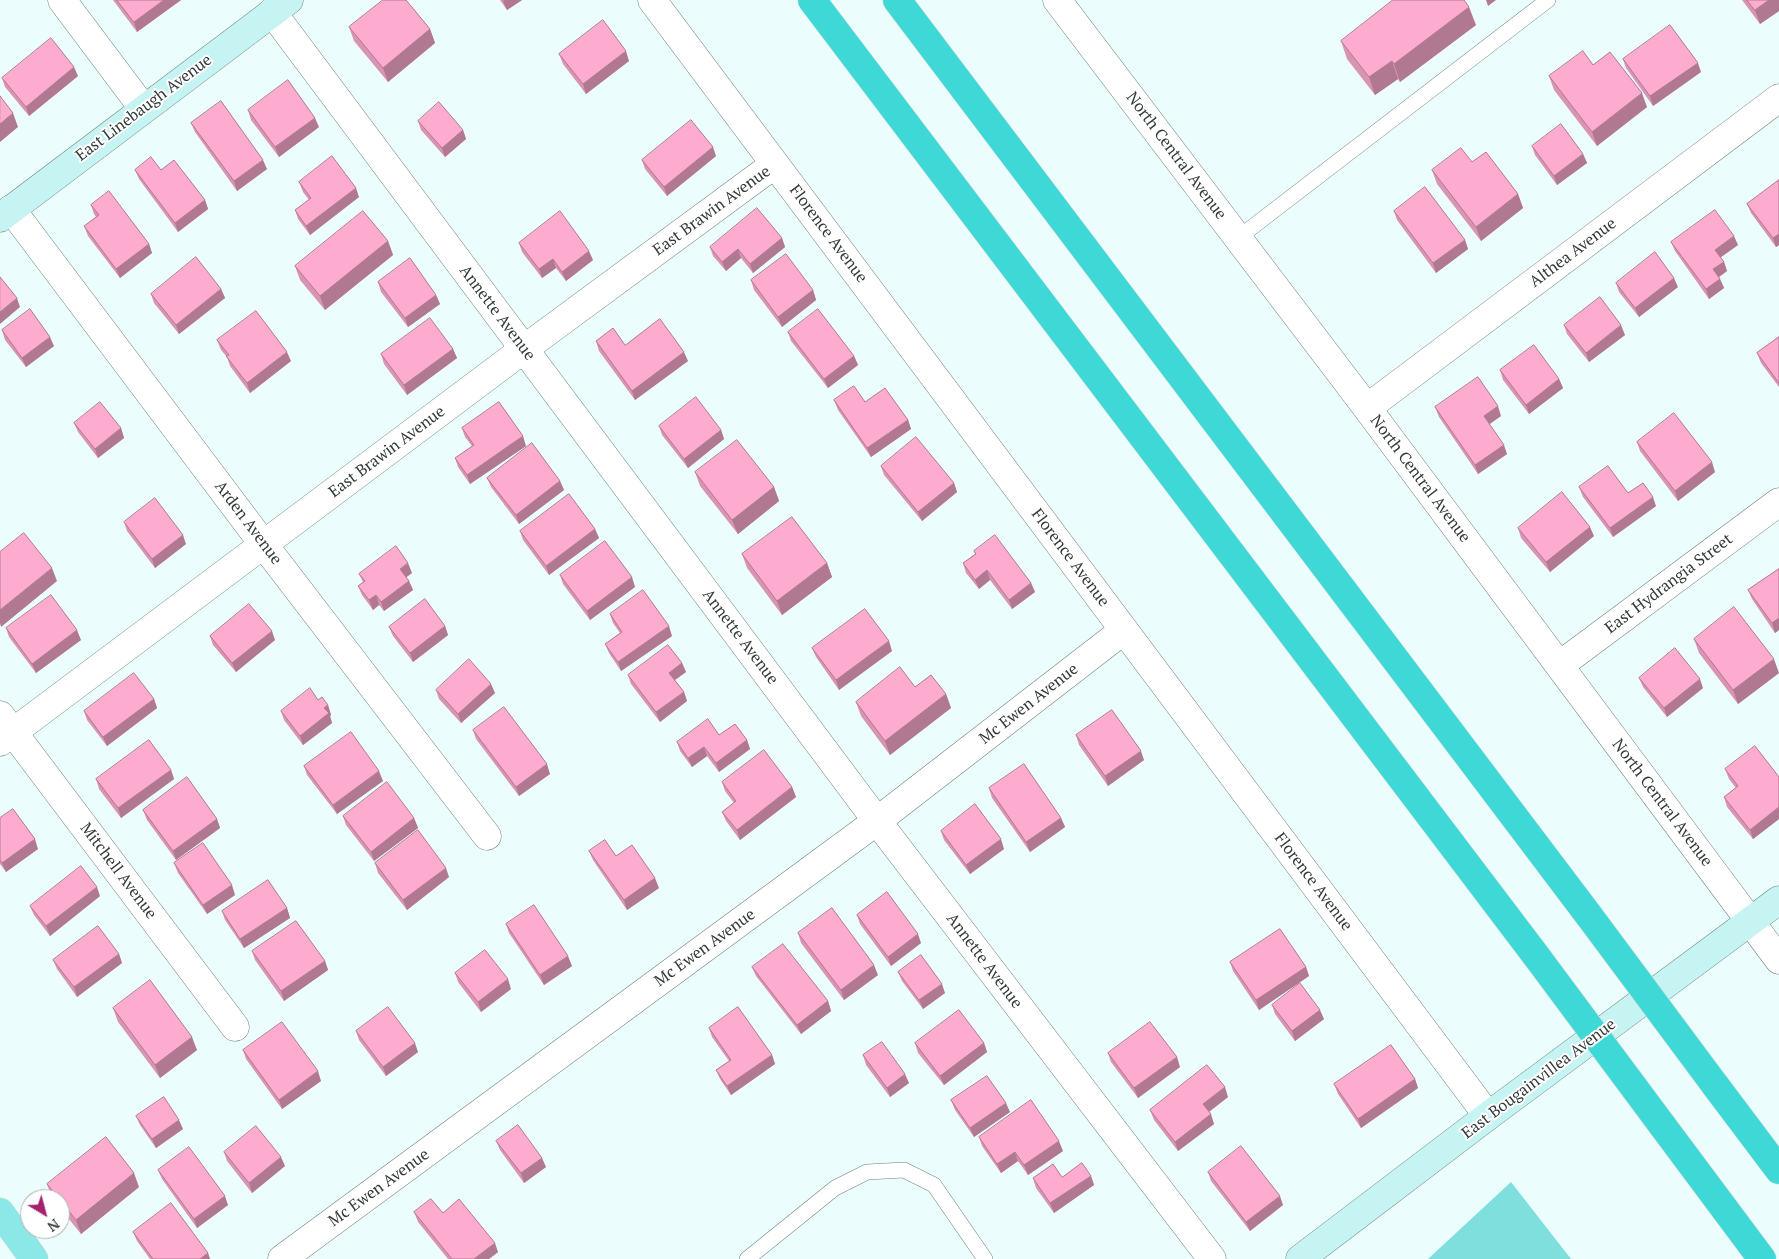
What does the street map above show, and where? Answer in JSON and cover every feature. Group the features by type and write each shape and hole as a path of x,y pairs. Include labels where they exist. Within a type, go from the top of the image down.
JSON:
{"highway":[{"path":"812,0 1537,957 1762,1259"},
{"path":"897,0 1590,916 1779,1170"}],"main road":[{"path":"2,1218 34,1259"}],"street":[{"path":"62,0 143,108"},
{"name":"Florence Avenue","path":"652,0 1488,1116"},
{"name":"North Central Avenue","path":"1058,0 1367,408 1779,960"},
{"name":"East Linebaugh Avenue","path":"6,213 281,6"},
{"name":"Annette Avenue","path":"281,6 524,350 877,821 1212,1259"},
{"name":"Althea Avenue","path":"1367,408 1779,98"},
{"name":"East Brawin Avenue","path":"4,730 264,545 775,164"},
{"name":"Arden Avenue","path":"6,213 487,836"},
{"name":"East Hydrangia Street","path":"1560,665 1779,502"},
{"name":"Mc Ewen Avenue","path":"282,1259 877,821 1124,630"},
{"name":"Mitchell Avenue","path":"4,730 235,1027"},
{"name":"East Bougainvillea Avenue","path":"1300,1259 1488,1116 1779,900"}],"lane":[{"path":"1238,238 1548,0"},
{"path":"747,1259 835,1188 867,1172 904,1170 934,1185 980,1257"}],"shaded area":[{"path":"1511,1182 1571,1259 1428,1259"}],"building":[{"path":"117,0 164,0 134,22"},
{"path":"383,0 406,0 430,29 383,68 349,27"},
{"path":"1393,0 1464,0 1469,7 1394,64 1392,61 1369,77 1341,41"},
{"path":"1747,0 1769,0 1755,10"},
{"path":"603,20 626,51 583,84 559,54"},
{"path":"1670,25 1698,63 1650,96 1623,59"},
{"path":"51,38 74,67 26,107 2,78"},
{"path":"1583,51 1593,65 1610,52 1642,93 1592,132 1549,76"},
{"path":"288,80 315,118 275,147 248,110"},
{"path":"0,96 13,113 0,124"},
{"path":"221,101 263,160 234,181 191,123"},
{"path":"439,102 463,130 442,148 418,121"},
{"path":"691,120 713,147 664,187 642,160"},
{"path":"1561,124 1583,154 1554,176 1532,146"},
{"path":"1461,148 1472,162 1486,152 1518,194 1476,227 1432,170"},
{"path":"332,156 356,188 306,226 295,210 311,198 299,182"},
{"path":"151,157 161,170 174,160 205,200 175,223 135,170"},
{"path":"1779,180 1779,234 1773,238 1747,204"},
{"path":"1425,187 1465,240 1433,263 1394,211"},
{"path":"109,191 149,244 116,269 84,226 99,215 91,205"},
{"path":"757,208 782,238 750,264 738,249 722,262 710,247"},
{"path":"1715,210 1734,236 1715,250 1724,262 1713,269 1720,279 1706,289 1671,242"},
{"path":"363,211 388,241 320,296 295,266"},
{"path":"560,211 589,251 562,272 553,259 539,269 519,243"},
{"path":"1655,252 1674,278 1635,308 1616,283"},
{"path":"786,254 813,290 778,317 751,280"},
{"path":"196,257 221,289 176,325 151,294"},
{"path":"410,258 436,295 405,318 378,282"},
{"path":"0,277 17,298 0,312"},
{"path":"1600,297 1621,325 1586,353 1564,325"},
{"path":"30,309 50,337 22,358 2,330"},
{"path":"818,309 854,356 824,379 788,332"},
{"path":"256,311 287,352 247,383 226,356 229,355 217,340"},
{"path":"430,318 453,349 404,385 381,354"},
{"path":"660,319 684,352 632,391 596,341 613,328 625,345"},
{"path":"1779,337 1779,383 1757,353"},
{"path":"1534,345 1559,379 1526,405 1500,370"},
{"path":"1478,377 1498,406 1484,416 1504,445 1475,465 1435,407"},
{"path":"854,386 865,402 885,388 908,420 867,448 834,400"},
{"path":"696,397 721,430 684,459 659,426"},
{"path":"100,402 121,428 95,449 74,423"},
{"path":"499,402 523,436 467,475 455,458 474,445 462,428"},
{"path":"1674,413 1712,462 1675,491 1637,442"},
{"path":"916,437 954,483 918,512 881,466"},
{"path":"737,440 774,487 732,520 695,472"},
{"path":"532,443 560,481 516,515 487,478"},
{"path":"1608,466 1628,493 1643,483 1653,497 1610,528 1579,487"},
{"path":"1562,492 1590,527 1546,562 1518,528"},
{"path":"569,494 595,529 546,566 520,531"},
{"path":"155,498 183,535 152,559 124,522"},
{"path":"792,517 827,563 777,601 742,554"},
{"path":"24,533 52,568 0,610 0,552"},
{"path":"995,535 1031,583 1009,600 987,570 975,580 963,563 976,554 974,551"},
{"path":"605,541 632,577 587,611 560,575"},
{"path":"396,546 408,563 400,569 409,581 381,602 376,595 369,600 358,586 365,581 359,574"},
{"path":"1779,569 1779,618 1772,623 1748,590"},
{"path":"643,590 669,626 618,662 605,644 622,632 610,614"},
{"path":"51,595 77,630 32,664 6,628"},
{"path":"425,599 445,626 410,653 389,627"},
{"path":"249,604 272,631 232,663 210,636"},
{"path":"1734,607 1774,659 1733,690 1694,639"},
{"path":"865,609 889,641 836,680 812,648"},
{"path":"668,645 682,663 669,673 684,692 656,712 628,675"},
{"path":"1675,648 1700,679 1664,708 1639,678"},
{"path":"469,659 491,684 458,714 436,690"},
{"path":"900,667 915,687 931,675 946,694 885,741 856,702"},
{"path":"134,673 154,699 103,737 84,711"},
{"path":"310,688 318,700 322,697 328,705 324,708 329,713 300,736 281,711"},
{"path":"504,707 547,764 516,787 473,730"},
{"path":"1112,710 1141,751 1105,776 1076,735"},
{"path":"708,719 719,735 735,724 747,740 716,763 704,747 688,758 677,742"},
{"path":"351,732 379,771 333,805 304,766"},
{"path":"149,740 171,770 118,808 96,779"},
{"path":"1755,746 1779,777 1779,807 1750,830 1724,797 1738,786 1725,769"},
{"path":"764,750 792,787 737,830 722,812 736,801 722,782"},
{"path":"1024,764 1061,818 1026,842 989,788"},
{"path":"187,777 217,819 173,851 143,810"},
{"path":"387,782 414,818 371,852 343,816"},
{"path":"975,804 1001,839 966,865 941,831"},
{"path":"13,809 35,839 2,863 0,860 0,818"},
{"path":"418,830 446,868 403,900 375,863"},
{"path":"605,840 616,856 632,845 655,878 624,900 589,851"},
{"path":"203,843 232,885 203,905 174,863"},
{"path":"81,866 97,887 46,926 30,906"},
{"path":"268,880 287,908 240,939 222,911"},
{"path":"887,892 918,934 888,957 857,915"},
{"path":"534,905 568,956 540,975 506,924"},
{"path":"832,908 874,965 841,990 798,933"},
{"path":"296,921 325,961 281,991 252,951"},
{"path":"98,926 119,954 74,987 53,960"},
{"path":"1280,929 1306,967 1256,1000 1230,962"},
{"path":"783,944 828,1001 797,1025 752,967"},
{"path":"485,950 508,979 478,1002 455,973"},
{"path":"921,955 942,984 919,1000 898,972"},
{"path":"150,980 192,1037 155,1065 113,1008"},
{"path":"1300,983 1320,1010 1292,1031 1272,1005"},
{"path":"388,1007 415,1043 383,1067 356,1031"},
{"path":"738,1007 772,1055 727,1086 716,1070 731,1060 709,1028"},
{"path":"959,1010 984,1043 940,1076 915,1043"},
{"path":"282,1022 318,1071 279,1100 243,1050"},
{"path":"1150,1022 1177,1057 1134,1088 1108,1053"},
{"path":"882,1042 905,1074 887,1088 863,1055"},
{"path":"1391,1045 1415,1079 1358,1119 1334,1084"},
{"path":"1207,1065 1225,1087 1203,1104 1211,1114 1175,1142 1150,1110"},
{"path":"987,1076 1006,1103 970,1128 951,1100"},
{"path":"164,1097 179,1120 152,1139 136,1116"},
{"path":"1031,1100 1059,1141 1024,1165 1015,1152 997,1164 979,1137"},
{"path":"518,1125 542,1158 521,1173 496,1141"},
{"path":"256,1126 281,1157 249,1183 224,1152"},
{"path":"106,1137 134,1173 76,1220 70,1212 70,1189 51,1189 47,1184"},
{"path":"1241,1146 1280,1196 1246,1222 1208,1172"},
{"path":"189,1147 225,1196 194,1219 158,1170"},
{"path":"1082,1163 1091,1176 1050,1203 1033,1178 1053,1164 1062,1177"},
{"path":"431,1199 443,1213 459,1199 495,1243 474,1259 452,1259 414,1212"},
{"path":"171,1203 208,1253 200,1259 153,1259 133,1232"}]}
